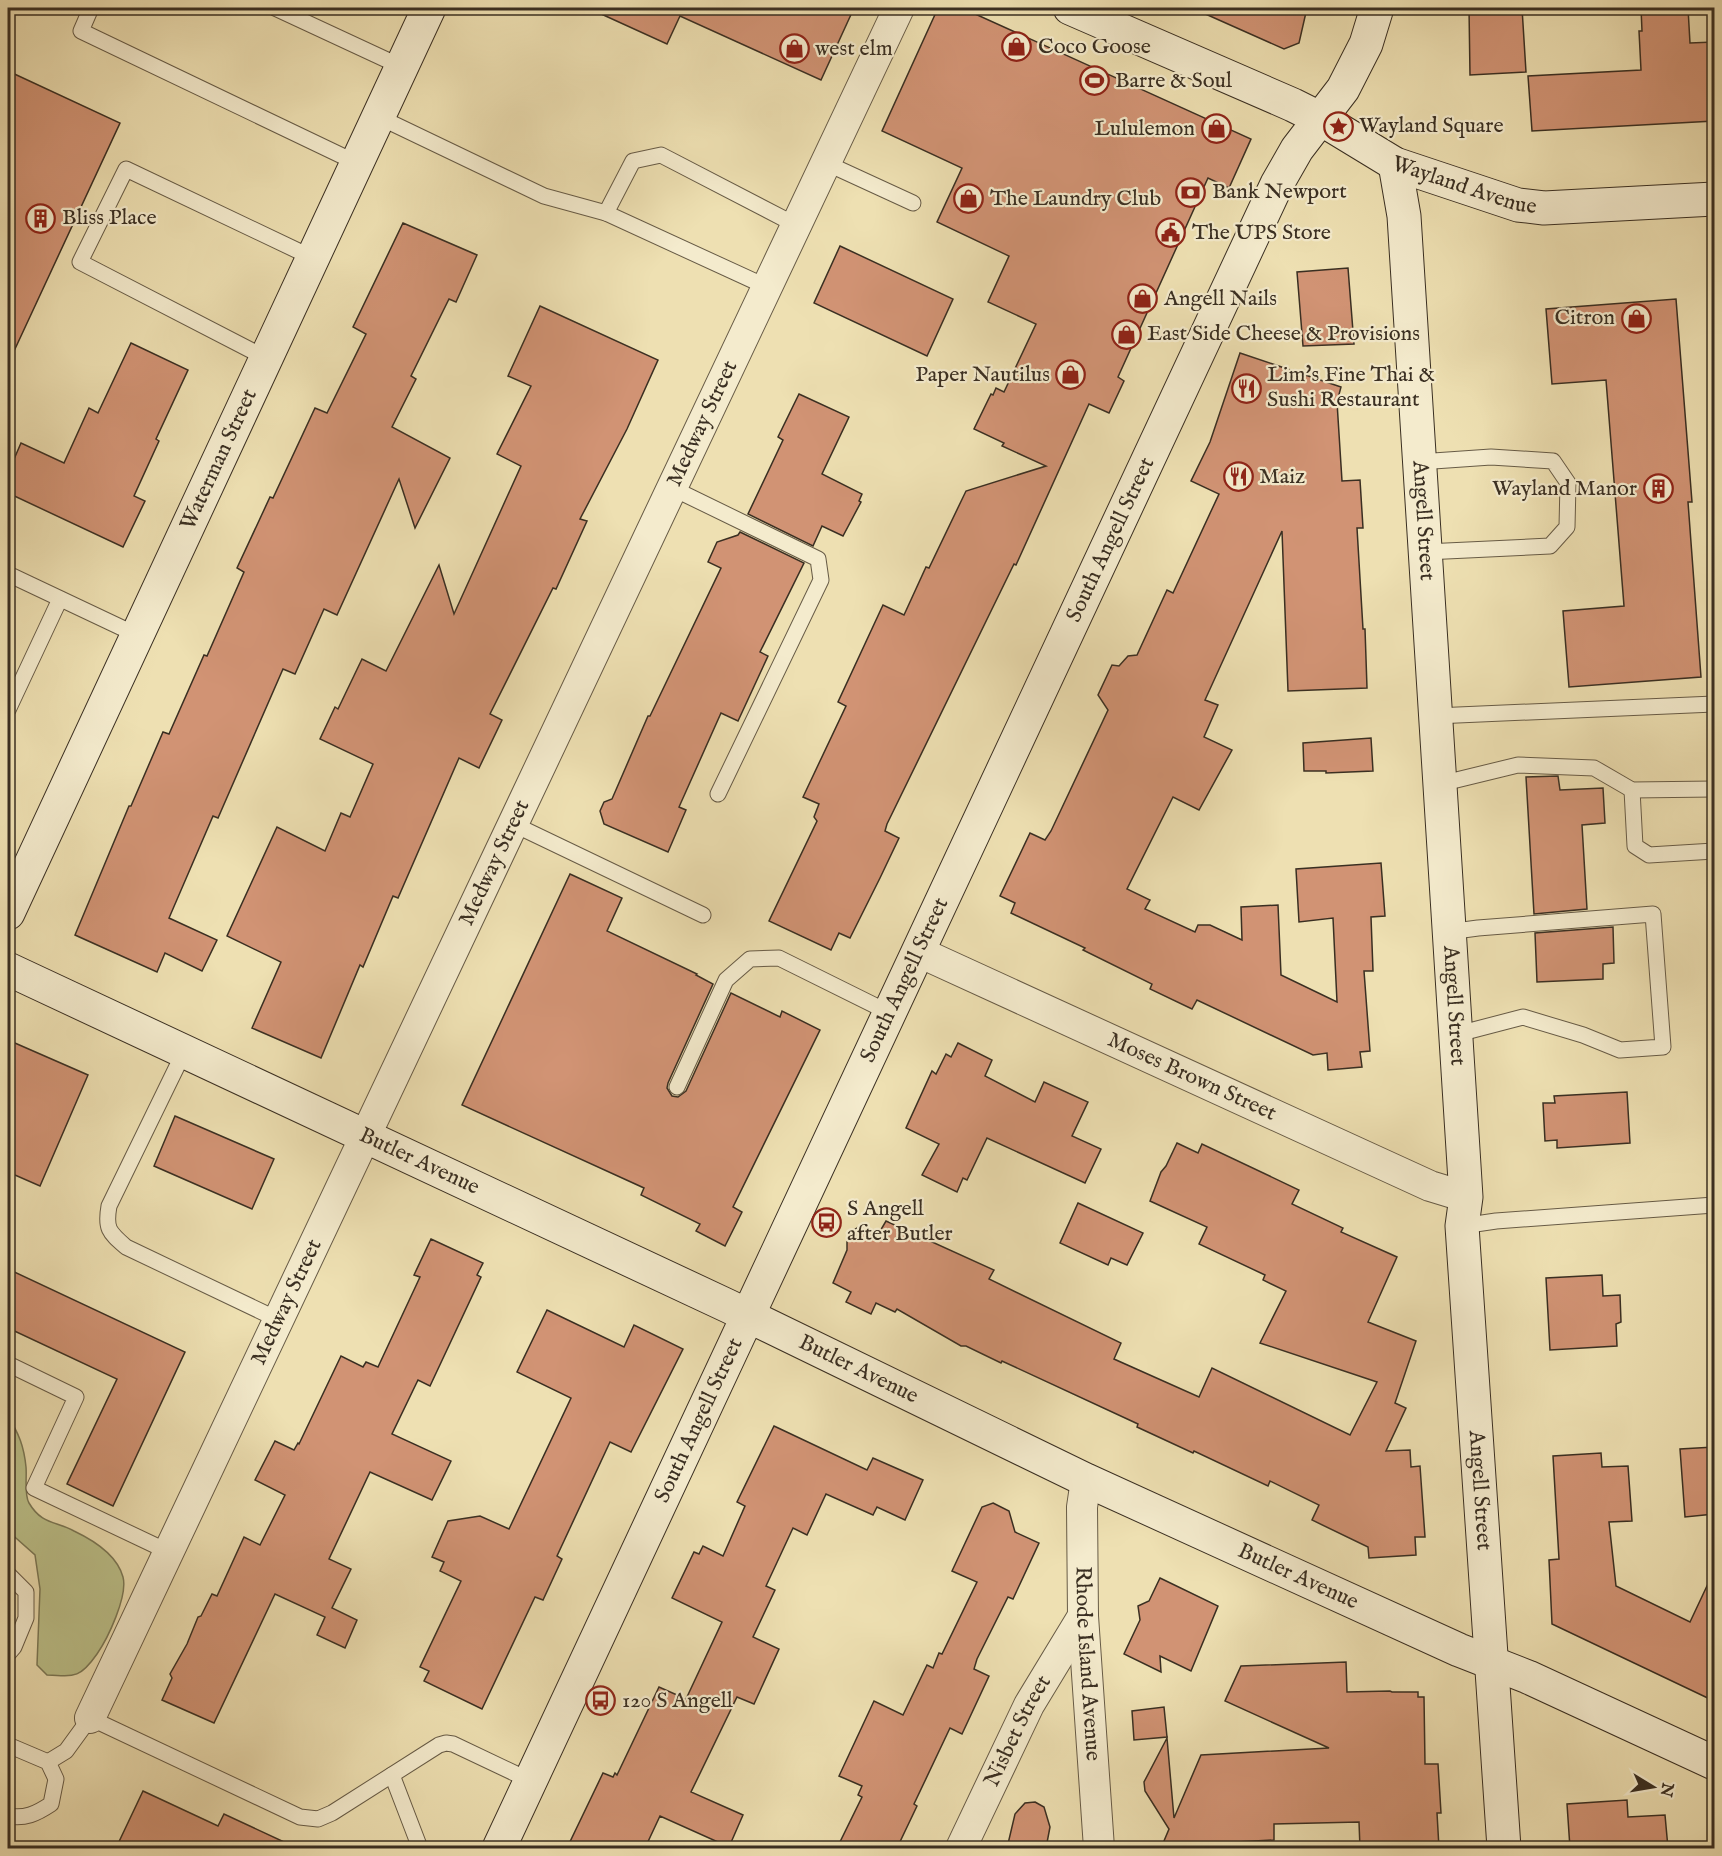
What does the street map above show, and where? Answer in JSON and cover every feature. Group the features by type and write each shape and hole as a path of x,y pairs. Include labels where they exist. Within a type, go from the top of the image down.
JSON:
{"main road":[{"name":"Waterman Street","path":"8,913 429,8"},
{"name":"Wayland Avenue","path":"1070,8 1321,119 1395,164 1518,205 1544,208 1714,199"},
{"path":"1321,119 1354,70 1366,44 1377,8"},
{"name":"South Angell Street","path":"499,1848 1277,184 1297,149 1321,119"},
{"name":"Angell Street","path":"1395,164 1404,216 1504,1848"},
{"name":"Butler Avenue","path":"8,969 749,1316 1086,1480 1459,1650 1528,1677 1714,1763"}],"street":[{"name":"Medway Street","path":"90,1718 899,8"},
{"name":"Moses Brown Street","path":"919,952 1430,1186 1464,1211"},
{"name":"Rhode Island Avenue","path":"1086,1480 1082,1507 1083,1616 1099,1848"},
{"name":"Nisbet Street","path":"961,1848 1029,1705 1083,1616"}],"lane":[{"path":"91,8 81,31 357,163"},
{"path":"275,8 402,67"},
{"path":"379,117 544,196 606,213 767,286"},
{"path":"606,213 633,161 661,155 796,225"},
{"path":"826,163 913,203"},
{"path":"266,358 80,262 126,169 313,258"},
{"path":"1419,462 1491,457 1553,461 1568,483 1567,527 1550,546 1425,552"},
{"path":"672,488 818,559 821,580 718,794"},
{"path":"8,574 137,635"},
{"path":"8,710 60,599"},
{"path":"1435,716 1714,704"},
{"path":"1440,784 1518,765 1594,768 1632,790 1714,789"},
{"path":"1632,790 1635,846 1649,855 1714,851"},
{"path":"513,824 703,915"},
{"path":"1448,932 1653,914 1664,1047 1620,1050 1584,1035 1523,1017 1454,1035"},
{"path":"677,1088 726,980 750,959 779,958 890,1013"},
{"path":"184,1052 109,1206 106,1222 114,1237 126,1247 279,1320"},
{"path":"1464,1211 1496,1221 1714,1205"},
{"path":"8,1364 76,1398 34,1488 169,1552"},
{"path":"8,1574 26,1592 26,1618 14,1647 8,1654"},
{"path":"48,1762 66,1751 90,1718 308,1819 318,1819 332,1813 439,1745 446,1743 453,1744 531,1781"},
{"path":"8,1745 48,1762 56,1779 51,1804 35,1814 17,1818 8,1816"},
{"path":"392,1775 420,1848"}],"green space":[{"path":"8,1417 22,1447 26,1467 27,1495 34,1510 44,1519 67,1528 96,1544 110,1555 123,1577 123,1595 116,1617 97,1654 87,1667 77,1674 47,1675 37,1665 40,1589 35,1555 8,1531"}],"building":[{"name":"west elm","path":"588,8 854,8 821,80 680,16 667,44"},
{"path":"938,8 962,8 1251,139 1229,188 1208,178 1118,377 1124,381 1109,413 1089,404 1016,565 1014,564 887,824 885,831 899,838 850,938 839,933 831,950 769,921 817,821 814,817 819,804 803,797 846,706 838,702 883,605 904,615 966,491 1046,466 1002,446 1004,443 974,429 991,394 993,395 996,388 1004,392 1036,324 988,302 1009,256 937,222 962,168 882,131"},
{"path":"1192,8 1307,8 1299,43 1284,49"},
{"path":"1469,8 1522,8 1526,72 1470,75"},
{"path":"1641,8 1688,8 1690,43 1714,42 1714,121 1532,131 1528,76 1641,70 1639,31 1642,31"},
{"name":"Bliss Place","path":"8,71 120,123 8,364"},
{"path":"403,223 477,255 456,302 449,299 411,376 416,379 392,427 450,458 415,528 399,479 337,615 324,609 295,674 283,669 218,818 213,816 169,918 217,940 202,971 165,953 157,972 75,935 163,732 169,734 204,655 207,656 244,572 237,568 270,497 273,498 315,408 327,413 366,334 353,327"},
{"path":"840,246 953,299 927,356 814,303"},
{"path":"1348,268 1354,344 1303,346 1297,272"},
{"name":"Wayland Manor","path":"1676,299 1692,502 1688,502 1701,677 1569,687 1563,611 1624,606 1606,380 1552,384 1546,309"},
{"path":"540,306 658,360 627,429 580,519 587,521 556,589 553,588 490,714 502,720 479,768 459,758 398,898 393,896 363,967 360,965 321,1058 252,1028 281,962 227,936 277,827 325,851 341,813 350,817 373,764 320,739 335,707 338,709 362,659 386,671 439,565 454,614 521,466 497,454 531,386 508,376"},
{"path":"131,343 188,370 156,439 159,441 134,496 145,501 123,547 8,493 8,473 21,443 64,463 89,408 98,413"},
{"path":"1240,353 1341,387 1337,402 1342,481 1360,480 1363,528 1357,528 1367,688 1288,691 1282,531 1205,700 1218,705 1204,737 1232,750 1199,810 1173,797 1127,889 1150,900 1145,909 1195,932 1198,925 1210,925 1242,940 1241,907 1278,905 1281,975 1337,1002 1333,918 1299,922 1296,869 1381,863 1385,916 1371,917 1373,971 1364,971 1370,1051 1360,1052 1362,1067 1328,1070 1327,1053 1313,1055 1197,1000 1192,1009 1150,989 1152,984 1083,950 1085,948 1011,913 1015,903 1000,896 1030,833 1045,840 1051,831 1108,710 1098,695 1112,665 1119,666 1128,656 1137,655 1167,590 1173,593 1219,494 1191,481 1210,442"},
{"path":"799,394 849,417 822,474 862,494 859,501 861,502 843,536 822,526 813,546 748,514 783,440 778,437"},
{"path":"740,532 804,563 760,652 768,656 738,721 721,713 679,807 686,810 668,852 604,824 600,811 604,802 612,799 648,716 721,568 708,562 717,542 738,535"},
{"path":"1371,738 1373,771 1326,773 1326,771 1304,771 1303,743"},
{"path":"1558,776 1560,790 1603,788 1605,823 1582,825 1587,909 1534,914 1526,777"},
{"path":"570,874 622,898 607,931 713,984 668,1083 667,1088 672,1096 678,1097 686,1091 731,993 780,1017 782,1011 820,1030 733,1207 742,1212 725,1246 696,1231 700,1224 641,1195 644,1188 462,1105"},
{"path":"1613,927 1614,963 1603,964 1603,979 1537,982 1535,933"},
{"path":"8,1040 88,1075 40,1186 8,1172"},
{"path":"958,1043 992,1060 985,1076 1035,1102 1044,1082 1088,1102 1072,1136 1101,1149 1085,1183 987,1138 967,1180 963,1178 957,1192 922,1175 939,1144 906,1128 932,1071 936,1074 946,1054 951,1057"},
{"path":"1627,1092 1630,1143 1557,1148 1557,1140 1545,1141 1543,1103 1555,1103 1554,1096"},
{"path":"175,1116 274,1159 252,1209 154,1166"},
{"path":"1177,1143 1198,1153 1202,1144 1299,1190 1292,1204 1343,1228 1341,1232 1397,1257 1368,1322 1416,1341 1395,1403 1406,1408 1386,1451 1410,1450 1411,1467 1420,1466 1425,1537 1415,1537 1416,1555 1369,1558 1368,1547 1312,1520 1319,1505 1270,1481 1268,1486 1194,1451 1193,1453 1137,1427 1138,1424 1002,1361 1001,1363 966,1346 961,1346 897,1309 895,1312 876,1303 871,1314 846,1302 851,1292 833,1283 847,1250 847,1242 852,1231 862,1225 879,1233 886,1221 994,1270 989,1279 1121,1343 1114,1359 1199,1397 1212,1368 1350,1435 1377,1382 1260,1343 1286,1291 1263,1280 1265,1275 1199,1244 1207,1227 1150,1201 1161,1172"},
{"path":"1078,1203 1143,1233 1127,1265 1111,1258 1108,1265 1060,1243"},
{"path":"431,1239 483,1263 477,1275 481,1277 430,1386 418,1380 392,1434 451,1461 432,1500 370,1472 329,1559 351,1569 332,1608 357,1620 345,1648 317,1635 325,1617 275,1594 214,1723 162,1700 172,1678 170,1674 187,1644 198,1617 201,1616 212,1594 217,1596 244,1537 260,1545 285,1495 255,1480 275,1441 294,1450 299,1444 341,1356 363,1367 366,1362 378,1367 420,1277 414,1275"},
{"path":"8,1269 185,1352 113,1506 67,1484 117,1379 8,1328"},
{"path":"1602,1275 1603,1296 1620,1295 1621,1322 1616,1324 1617,1346 1550,1350 1546,1278"},
{"path":"547,1310 624,1347 634,1325 683,1349 631,1452 610,1442 557,1556 562,1559 543,1600 535,1597 482,1709 424,1681 429,1671 420,1667 461,1581 440,1571 444,1562 432,1557 448,1521 480,1516 509,1529 571,1398 517,1372"},
{"path":"774,1426 867,1470 873,1458 923,1480 905,1520 877,1507 873,1515 826,1494 807,1535 793,1528 766,1586 775,1590 753,1637 779,1649 754,1704 737,1697 691,1792 743,1815 729,1847 660,1816 645,1848 567,1848 603,1773 613,1777 615,1773 617,1775 659,1687 686,1699 722,1622 672,1598 694,1552 699,1554 703,1546 723,1556 745,1506 737,1502"},
{"path":"1714,1447 1714,1514 1685,1517 1680,1449"},
{"path":"1601,1453 1602,1467 1628,1466 1632,1521 1609,1522 1616,1586 1690,1622 1714,1571 1714,1701 1552,1624 1549,1560 1559,1559 1553,1456"},
{"path":"993,1503 1009,1511 1015,1532 1039,1543 1013,1599 1008,1597 977,1659 974,1669 989,1676 962,1734 950,1728 914,1804 917,1806 897,1848 837,1848 862,1797 858,1795 862,1786 839,1776 874,1701 903,1715 927,1665 933,1668 939,1653 942,1654 977,1582 952,1571 982,1507"},
{"path":"1160,1578 1218,1606 1191,1671 1160,1656 1161,1672 1124,1654 1140,1620 1138,1606 1149,1601"},
{"path":"1346,1662 1347,1692 1418,1692 1418,1697 1424,1697 1425,1764 1438,1764 1441,1813 1437,1813 1439,1848 1360,1848 1359,1822 1274,1824 1274,1840 1237,1842 1238,1848 1161,1848 1169,1829 1145,1791 1144,1782 1167,1738 1174,1818 1201,1755 1329,1748 1225,1701 1241,1666"},
{"path":"1164,1707 1167,1737 1134,1740 1132,1711"},
{"path":"143,1791 218,1826 224,1814 297,1848 116,1848"},
{"path":"1627,1800 1628,1817 1665,1815 1668,1848 1570,1848 1567,1804"},
{"path":"1035,1802 1044,1807 1050,1827 1046,1848 1007,1848 1015,1814 1025,1803"}],"place":[{"name":"Coco Goose","path":"1017,47"},
{"name":"west elm","path":"794,49"},
{"name":"Barre & Soul","path":"1094,81"},
{"name":"Wayland Square","path":"1338,126"},
{"name":"Lululemon","path":"1216,129"},
{"name":"Bank Newport","path":"1191,192"},
{"name":"The Laundry Club","path":"969,199"},
{"name":"Bliss Place","path":"41,218"},
{"name":"The UPS Store","path":"1171,233"},
{"name":"Angell Nails","path":"1143,299"},
{"name":"Citron","path":"1636,318"},
{"name":"East Side Cheese & Provisions","path":"1126,334"},
{"name":"Paper Nautilus","path":"1071,375"},
{"name":"Lim's Fine Thai & Sushi Restaurant","path":"1246,388"},
{"name":"Maiz","path":"1238,477"},
{"name":"Wayland Manor","path":"1658,489"},
{"name":"S Angell after Butler","path":"826,1222"},
{"name":"120 S Angell","path":"601,1701"}]}
